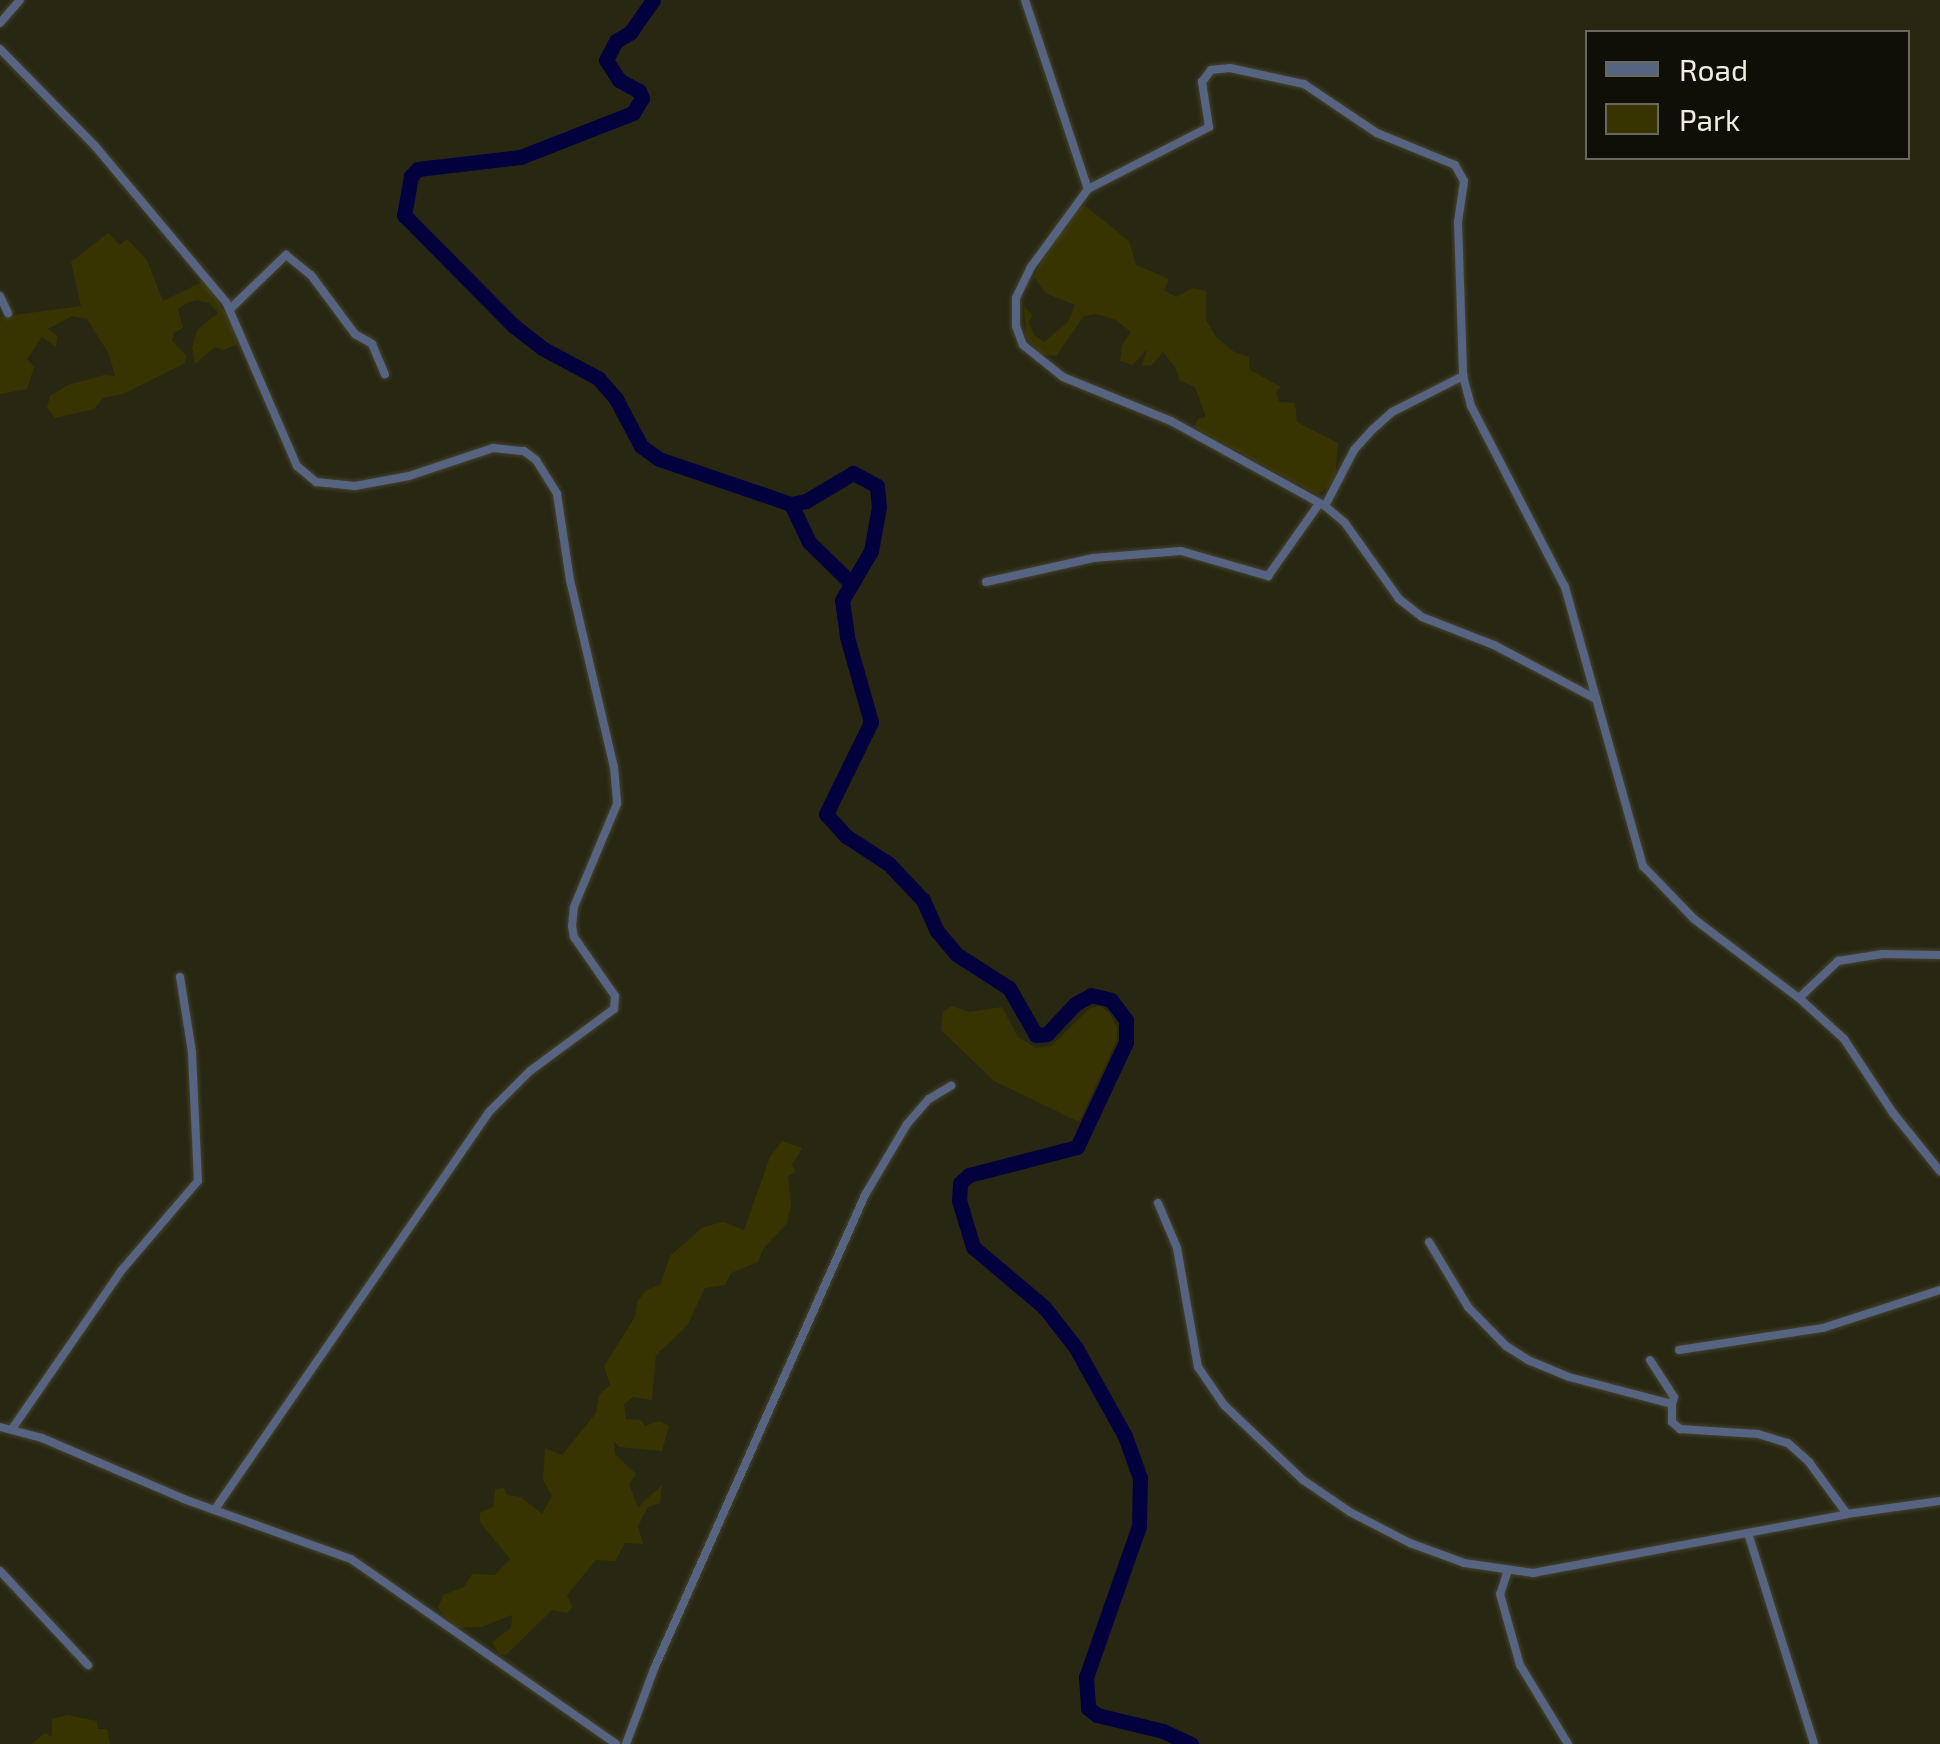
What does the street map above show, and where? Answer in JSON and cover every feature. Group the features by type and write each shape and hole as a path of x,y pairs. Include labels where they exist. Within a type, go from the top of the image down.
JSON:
{"street":[{"path":"0,23 20,0"},
{"path":"1025,0 1088,189"},
{"path":"0,49 119,172 230,309 280,431 298,466 316,482 355,486 409,476 494,448 524,451 553,485 616,789 610,823 574,906 572,926 574,937 617,1002 610,1014 530,1071 489,1112 216,1508"},
{"path":"1596,699 1494,645 1412,610 1388,587 1344,524 1322,505 1171,422 1063,377 1023,344 1016,326 1016,298 1031,267 1088,189 1209,127 1202,82 1211,70 1258,72 1304,84 1377,133 1455,165 1464,181 1458,238 1462,376 1471,406 1565,588 1643,866 1694,920 1798,998 1844,1039 1893,1113 1940,1171"},
{"path":"230,309 286,255 311,275 355,334 372,344 385,374"},
{"path":"0,296 8,312"},
{"path":"986,582 1093,558 1181,551 1268,576 1322,505 1354,450 1372,430 1392,412 1462,376"},
{"path":"1798,998 1838,962 1882,954 1940,955"},
{"path":"12,1428 121,1271 198,1181 192,1052 180,977"},
{"path":"626,1744 654,1669 865,1195 906,1124 928,1099 950,1086"},
{"path":"1158,1203 1177,1248 1198,1366 1248,1432 1303,1480 1350,1512 1428,1550 1464,1563 1508,1570 1563,1569 1847,1514 1940,1502"},
{"path":"1428,1242 1468,1307 1506,1346 1569,1378 1672,1404"},
{"path":"1679,1350 1823,1328 1940,1290"},
{"path":"1650,1360 1674,1397 1672,1422 1680,1429 1758,1434 1788,1442 1809,1462 1847,1514"},
{"path":"0,1427 12,1428 374,1572 616,1744"},
{"path":"1748,1533 1814,1744"},
{"path":"1508,1570 1500,1594 1520,1666 1568,1744"},
{"path":"0,1571 88,1664"}],"green space":[{"path":"1084,205 1129,241 1136,265 1169,279 1164,290 1176,297 1193,288 1206,291 1206,320 1216,337 1234,352 1249,357 1250,370 1281,387 1276,392 1279,402 1295,403 1297,422 1338,443 1335,480 1318,495 1194,427 1198,419 1206,417 1195,387 1180,381 1163,352 1152,365 1142,366 1147,349 1133,365 1120,361 1122,345 1131,332 1116,320 1096,314 1084,316 1056,356 1039,354 1026,337 1024,306 1032,315 1029,323 1034,335 1044,342 1068,322 1075,305 1045,293 1034,276 1061,224"},
{"path":"108,233 120,245 127,239 147,260 163,301 204,281 231,322 237,344 224,350 215,347 195,364 192,348 197,330 218,313 209,303 197,300 185,304 178,309 183,328 174,333 172,341 186,355 185,363 123,394 103,398 94,409 55,418 47,407 50,396 68,385 104,375 115,376 109,354 87,319 72,316 48,329 57,336 56,347 42,337 27,359 34,367 27,389 0,394 0,317 81,306 71,262"},
{"path":"952,1006 969,1012 1002,1007 1018,1037 1036,1048 1051,1046 1090,1008 1101,1006 1110,1014 1117,1027 1117,1040 1079,1122 994,1081 941,1030 943,1012"},
{"path":"782,1141 802,1148 792,1165 796,1172 788,1176 791,1205 787,1223 763,1249 758,1262 731,1273 725,1285 705,1288 687,1326 656,1355 652,1400 633,1397 624,1404 626,1419 641,1420 645,1426 659,1421 669,1426 662,1451 619,1447 614,1441 615,1454 636,1474 629,1484 638,1507 662,1485 660,1503 648,1507 638,1526 643,1544 625,1543 615,1561 596,1560 567,1595 572,1607 567,1613 552,1610 506,1655 499,1654 492,1642 511,1628 512,1615 481,1627 455,1628 438,1608 443,1595 464,1587 472,1574 495,1575 510,1559 480,1522 480,1513 493,1507 495,1489 504,1488 507,1495 521,1497 542,1514 552,1496 543,1480 545,1448 562,1455 596,1413 599,1395 610,1385 604,1366 635,1317 637,1302 646,1290 660,1285 670,1256 703,1227 723,1222 744,1230 770,1157"},
{"path":"67,1715 97,1721 98,1729 107,1729 110,1744 32,1744 45,1733 52,1737 52,1719"}],"waterway":[{"path":"653,0 631,32 616,41 606,60 619,80 639,91 642,98 633,113 520,157 418,169 411,176 404,215 514,326 542,348 598,378 616,399 641,446 659,459 791,504 806,501 853,473 877,486 879,507 871,551 842,600 847,637 871,722 826,814 846,836 889,864 923,900 937,931 956,954 1009,988 1036,1035 1047,1034 1075,1004 1091,995 1111,1000 1126,1020 1126,1042 1077,1147 969,1175 960,1183 959,1200 973,1247 1044,1307 1076,1348 1125,1436 1140,1478 1139,1526 1086,1677 1088,1708 1097,1715 1163,1731 1191,1744"},
{"path":"791,504 809,542 850,582"}]}
